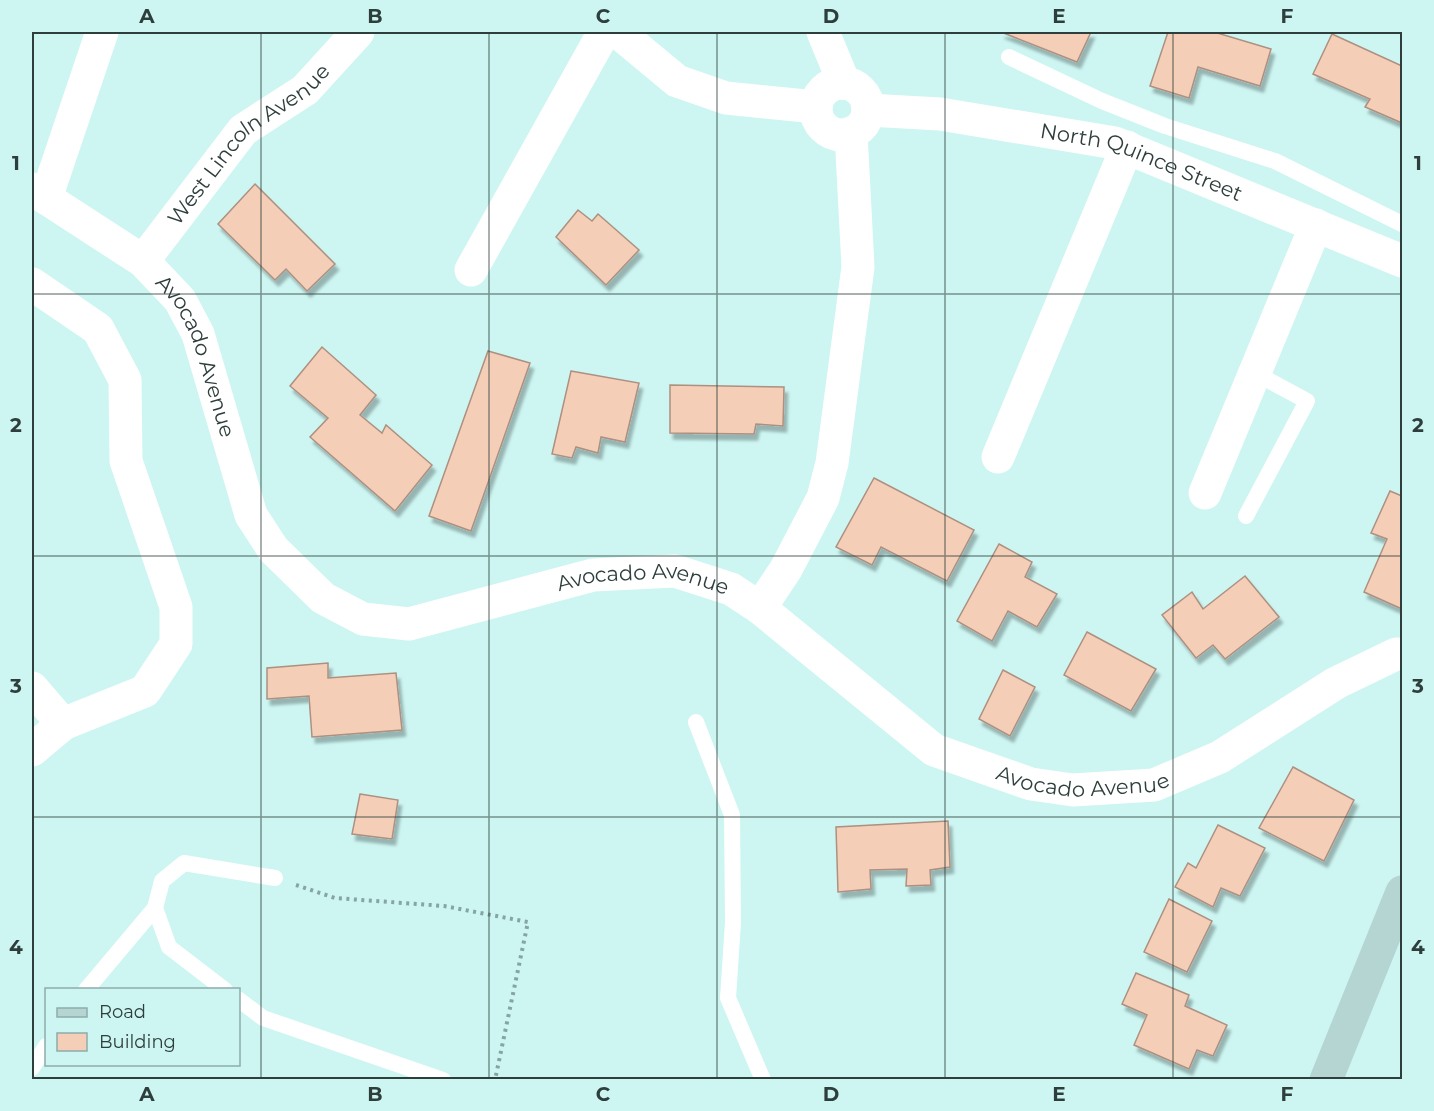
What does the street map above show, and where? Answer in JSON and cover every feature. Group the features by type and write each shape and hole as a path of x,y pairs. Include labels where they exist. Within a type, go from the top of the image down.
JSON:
{"street":[{"path":"39,193 102,32"},
{"name":"West Lincoln Avenue","path":"143,261 243,130 305,90 358,32"},
{"path":"471,270 604,32"},
{"path":"618,32 677,81 726,98 816,107"},
{"path":"760,608 786,569 823,498 832,463 858,267 862,92 844,83 823,32"},
{"path":"844,83 825,89 816,107 818,117 831,132 860,122"},
{"name":"North Quince Street","path":"860,122 940,114 1115,143 1402,261"},
{"path":"998,457 1127,147"},
{"name":"Avocado Avenue","path":"39,193 143,261 180,300 198,334 251,515 273,549 323,598 363,620 409,624 593,575 675,571 731,589 760,608 934,750 1031,784 1073,790 1154,785 1220,757 1336,683 1396,654 1402,654"},
{"path":"1205,492 1316,225"},
{"path":"32,284 98,329 125,380 126,461 176,606 176,644 145,692 63,724 32,750"},
{"path":"32,688 63,724"},
{"path":"1326,1080 1402,892"}],"lane":[{"path":"1009,57 1102,102 1165,126 1275,161 1402,224"},
{"path":"1246,516 1308,401 1255,373"},
{"path":"696,722 732,816 733,922 728,998 763,1080"},
{"path":"88,988 155,908 162,881 184,863 275,878"},
{"path":"155,908 169,947 222,988"},
{"path":"240,1001 263,1018 443,1080"},
{"path":"32,1068 45,1048"}],"path":[{"path":"275,878 335,898 444,906 528,922 495,1080"}],"building":[{"path":"1001,32 1091,32 1077,62"},
{"path":"1168,32 1214,32 1271,49 1260,86 1198,67 1189,98 1150,86"},
{"path":"1332,34 1402,66 1402,123 1365,107 1370,99 1313,74"},
{"path":"255,184 335,264 307,291 286,269 275,280 218,224"},
{"path":"578,210 592,221 598,214 639,250 606,285 556,237"},
{"path":"322,347 376,395 360,415 382,433 386,425 432,465 395,511 310,437 328,418 290,386"},
{"path":"488,351 530,363 471,531 429,516"},
{"path":"571,371 639,383 625,442 601,437 598,453 576,447 572,458 552,454"},
{"path":"670,385 784,387 783,426 756,424 754,434 670,433"},
{"path":"874,478 974,530 947,581 881,547 872,565 836,547"},
{"path":"1390,491 1402,496 1402,609 1364,592 1387,539 1371,533"},
{"path":"999,544 1032,562 1025,577 1057,594 1037,627 1008,611 992,641 957,621"},
{"path":"1245,576 1279,617 1225,659 1213,645 1196,658 1162,615 1192,592 1203,609"},
{"path":"1087,632 1156,669 1131,711 1064,675"},
{"path":"328,663 328,678 396,673 402,730 312,737 309,696 267,699 267,668"},
{"path":"1003,670 1035,687 1010,736 979,719"},
{"path":"1293,767 1354,800 1324,861 1259,828"},
{"path":"360,794 398,800 392,839 352,834"},
{"path":"948,821 950,867 930,870 931,885 906,886 907,869 870,870 871,889 838,892 836,827"},
{"path":"1218,825 1265,848 1240,896 1221,888 1213,907 1175,887 1188,863 1196,868"},
{"path":"1169,899 1212,921 1187,972 1144,952"},
{"path":"1136,973 1189,995 1185,1006 1227,1025 1213,1056 1197,1050 1189,1069 1134,1045 1147,1015 1122,1004"}]}
